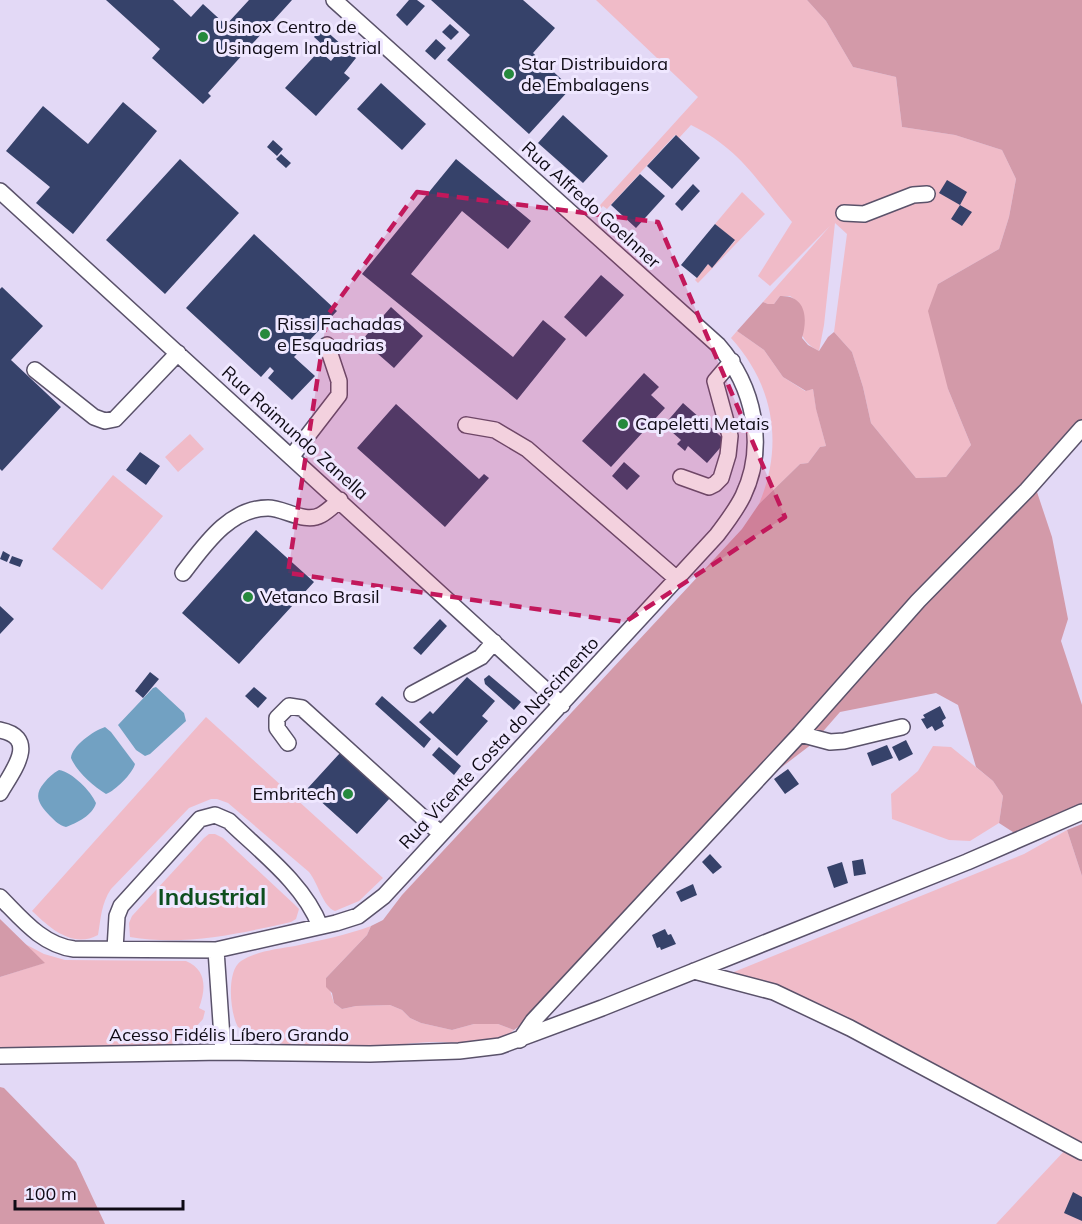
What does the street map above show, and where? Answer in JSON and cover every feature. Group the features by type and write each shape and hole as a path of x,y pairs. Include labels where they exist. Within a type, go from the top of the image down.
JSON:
{"street":[{"name":"Rua Alfredo Goelnner","path":"334,0 718,345 732,361 747,391 754,421 754,452 750,475"},
{"path":"844,213 864,214 913,195 927,194"},
{"name":"Rua Raimundo Zanella","path":"2,197 292,456 562,705"},
{"path":"292,456 339,395 339,381 327,345"},
{"path":"35,370 94,417 105,421 115,419 178,353"},
{"path":"681,477 709,487 721,477 728,455 730,436 715,381 732,361"},
{"path":"466,425 495,430 527,449 677,579"},
{"path":"520,1040 533,1021 800,735 918,601 1027,490 1082,428"},
{"name":"Rua Vicente Costa do Nascimento","path":"0,897 48,942 61,947 216,950 358,916 370,908 441,834 717,535 733,514 750,475"},
{"path":"183,573 213,534 245,512 268,508 312,518 321,515 340,501"},
{"path":"412,694 481,657 494,642"},
{"path":"288,743 277,728 277,718 290,706 297,706 302,708 441,834"},
{"path":"800,735 830,741 844,741 902,728"},
{"path":"0,730 12,733 19,739 21,748 19,758 0,793"},
{"name":"Acesso Fidélis Líbero Grando","path":"0,1056 223,1052 370,1054 459,1051 500,1046 967,862 1082,812"},
{"path":"115,949 117,916 121,906 200,819 215,814 229,821 301,892 316,915 320,926"},
{"path":"216,950 223,1052"},
{"path":"694,971 774,992 850,1028 1082,1152"}],"highlighted area":[{"path":"417,192 658,222 785,517 625,622 288,573 327,316"}],"shaded area":[{"path":"596,0 807,0 826,21 853,67 896,77 902,127 955,135 1002,150 1016,179 1009,217 999,249 938,284 948,389 971,445 946,477 916,478 871,423 852,352 834,332 847,234 835,223 819,351 806,342 803,336 799,324 798,302 790,296 780,296 774,304 763,302 830,226 770,286 758,276 792,222 748,168 708,134 691,125 679,138 675,135 607,209 603,206 594,216 592,214 698,97"},
{"path":"807,0 1082,0 1082,432 1034,483 1052,537 1068,619 1061,641 1082,705 1082,805 1016,834 999,823 1003,796 993,781 976,767 958,705 936,693 840,712 812,744 774,773 754,771 526,1021 514,1030 498,1024 474,1024 452,1030 421,1023 390,1005 356,1006 342,1009 334,1003 332,993 326,987 326,978 367,935 371,926 383,920 402,895 742,529 759,504 800,464 808,463 820,447 826,446 813,389 806,391 783,377 764,350 737,331 763,302 774,304 780,296 795,299 803,309 805,316 802,338 808,345 819,351 834,332 852,352 871,423 916,478 946,477 971,445 948,389 928,311 938,284 999,249 1009,217 1016,179 1002,150 955,135 902,127 896,77 853,67 826,21"},
{"path":"742,192 765,214 698,283 695,280 708,264 712,267 735,241 715,224"},
{"path":"737,331 764,350 783,377 805,391 813,389 826,446 820,447 808,463 800,464 759,504 767,482 771,460 770,416 757,375 746,356 731,338"},
{"path":"190,434 204,449 178,472 165,457"},
{"path":"113,475 163,516 102,590 52,549"},
{"path":"206,717 383,878 359,901 335,911 327,905 309,872 228,803 211,799 189,808 111,889 103,906 98,935 88,939 70,938 53,929 32,911"},
{"path":"933,746 951,747 993,781 1003,796 999,823 970,841 949,840 892,819 891,794 918,771"},
{"path":"1082,824 1082,876 1067,830"},
{"path":"1067,830 1082,876 1082,1143 858,1026 729,974 1024,854"},
{"path":"209,834 223,838 294,904 299,909 296,919 291,922 211,937 171,940 130,937 129,923 132,916"},
{"path":"0,919 45,963 0,977"},
{"path":"371,926 367,935 326,978 334,1003 342,1009 356,1006 390,1005 421,1023 452,1030 474,1024 498,1024 514,1030 507,1036 487,1042 426,1042 345,1047 301,1046 258,1040 238,1027 231,1003 231,983 236,966 241,961 274,949 334,937"},
{"path":"25,944 44,954 65,960 186,961 198,969 203,981 203,994 199,1008 205,1011 203,1019 187,1037 169,1045 0,1051 0,977 44,963"},
{"path":"0,1087 4,1088 76,1162 105,1224 0,1224"},
{"path":"1067,1148 1082,1154 1082,1224 996,1224"}],"water":[{"path":"156,687 184,713 186,721 145,756 136,750 118,725"},
{"path":"105,727 135,764 123,781 106,794 86,778 71,758 72,753 84,739"},
{"path":"59,770 70,774 90,793 96,803 88,815 66,827 50,816 40,804 38,796 44,783"}],"building":[{"name":"Usinox Centro de Usinagem Industrial","path":"106,0 173,0 191,17 203,4 226,25 249,0 292,0 208,93 211,96 203,104 152,58 160,49"},
{"path":"409,0 417,0 425,6 407,26 396,15"},
{"name":"Star Distribuidora de Embalagens","path":"431,0 523,0 555,28 533,53 571,88 529,134 447,60 470,35"},
{"path":"450,24 459,32 451,40 442,32"},
{"path":"322,27 356,58 344,73 350,78 316,116 285,88 319,51 331,61 335,56 314,37"},
{"path":"436,39 446,48 435,60 425,51"},
{"path":"381,83 426,124 402,150 357,109"},
{"path":"123,102 157,131 73,234 36,203 50,187 6,151 43,106 88,144"},
{"path":"563,115 608,156 583,183 538,143"},
{"path":"676,135 700,158 672,189 647,166"},
{"path":"273,140 283,149 277,156 267,147"},
{"path":"281,154 291,163 286,168 276,159"},
{"path":"180,159 239,213 165,294 106,240"},
{"path":"456,159 531,221 508,249 462,211 411,274 513,357 543,320 566,339 517,400 362,274"},
{"path":"640,174 665,196 636,228 611,205"},
{"path":"947,180 967,192 960,205 939,193"},
{"path":"693,184 700,191 682,211 675,204"},
{"path":"960,205 972,212 962,226 951,219"},
{"path":"715,224 735,240 712,268 708,264 697,278 681,265"},
{"name":"Rissi Fachadas e Esquadrias","path":"254,234 337,311 294,357 315,376 292,400 268,378 274,371 270,367 261,377 186,308"},
{"path":"601,275 624,295 586,337 564,317"},
{"path":"2,287 43,326 11,360 61,407 2,471 0,469 0,289"},
{"path":"391,307 423,336 394,368 362,340"},
{"name":"Capeletti Metais","path":"644,373 659,387 651,395 665,408 611,467 582,441"},
{"path":"683,403 726,441 707,463 688,446 685,451 677,444 681,440 664,425"},
{"path":"396,404 479,479 484,474 489,478 445,527 357,448"},
{"path":"140,452 160,466 146,485 126,470"},
{"path":"624,462 640,476 627,490 612,476"},
{"name":"Vetanco Brasil","path":"256,530 314,582 239,664 182,613"},
{"path":"3,551 10,555 7,562 0,559"},
{"path":"12,556 23,560 20,567 9,563"},
{"path":"0,606 14,619 0,634"},
{"path":"440,619 447,626 421,655 413,648"},
{"path":"150,672 159,679 143,698 135,691"},
{"path":"489,675 521,702 514,710 485,684 484,679"},
{"path":"467,677 495,701 482,716 488,721 457,756 419,722 430,711 433,714"},
{"path":"254,687 267,698 258,708 245,696"},
{"path":"382,696 431,739 424,748 375,704"},
{"path":"940,706 946,718 942,721 944,726 935,731 932,726 927,729 921,719 925,718 923,715"},
{"path":"906,740 913,754 899,761 892,747"},
{"path":"887,745 893,758 872,766 867,753"},
{"path":"439,747 461,766 454,775 432,755"},
{"name":"Embritech","path":"340,753 390,798 357,834 307,789"},
{"path":"788,769 799,784 785,794 774,779"},
{"path":"710,854 722,867 713,874 702,862"},
{"path":"863,859 866,874 854,876 852,861"},
{"path":"842,862 848,883 834,888 827,867"},
{"path":"693,884 697,895 681,902 676,892"},
{"path":"665,929 668,935 671,934 676,944 661,950 660,947 657,948 652,935"},
{"path":"1073,1192 1082,1197 1082,1221 1064,1213"}],"place":[{"name":"Usinox Centro de Usinagem Industrial","path":"203,37"},
{"name":"Star Distribuidora de Embalagens","path":"509,74"},
{"name":"Rissi Fachadas e Esquadrias","path":"265,334"},
{"name":"Capeletti Metais","path":"623,424"},
{"name":"Vetanco Brasil","path":"248,597"},
{"name":"Embritech","path":"348,794"}],"district":[{"name":"Industrial","path":"212,897"}]}
